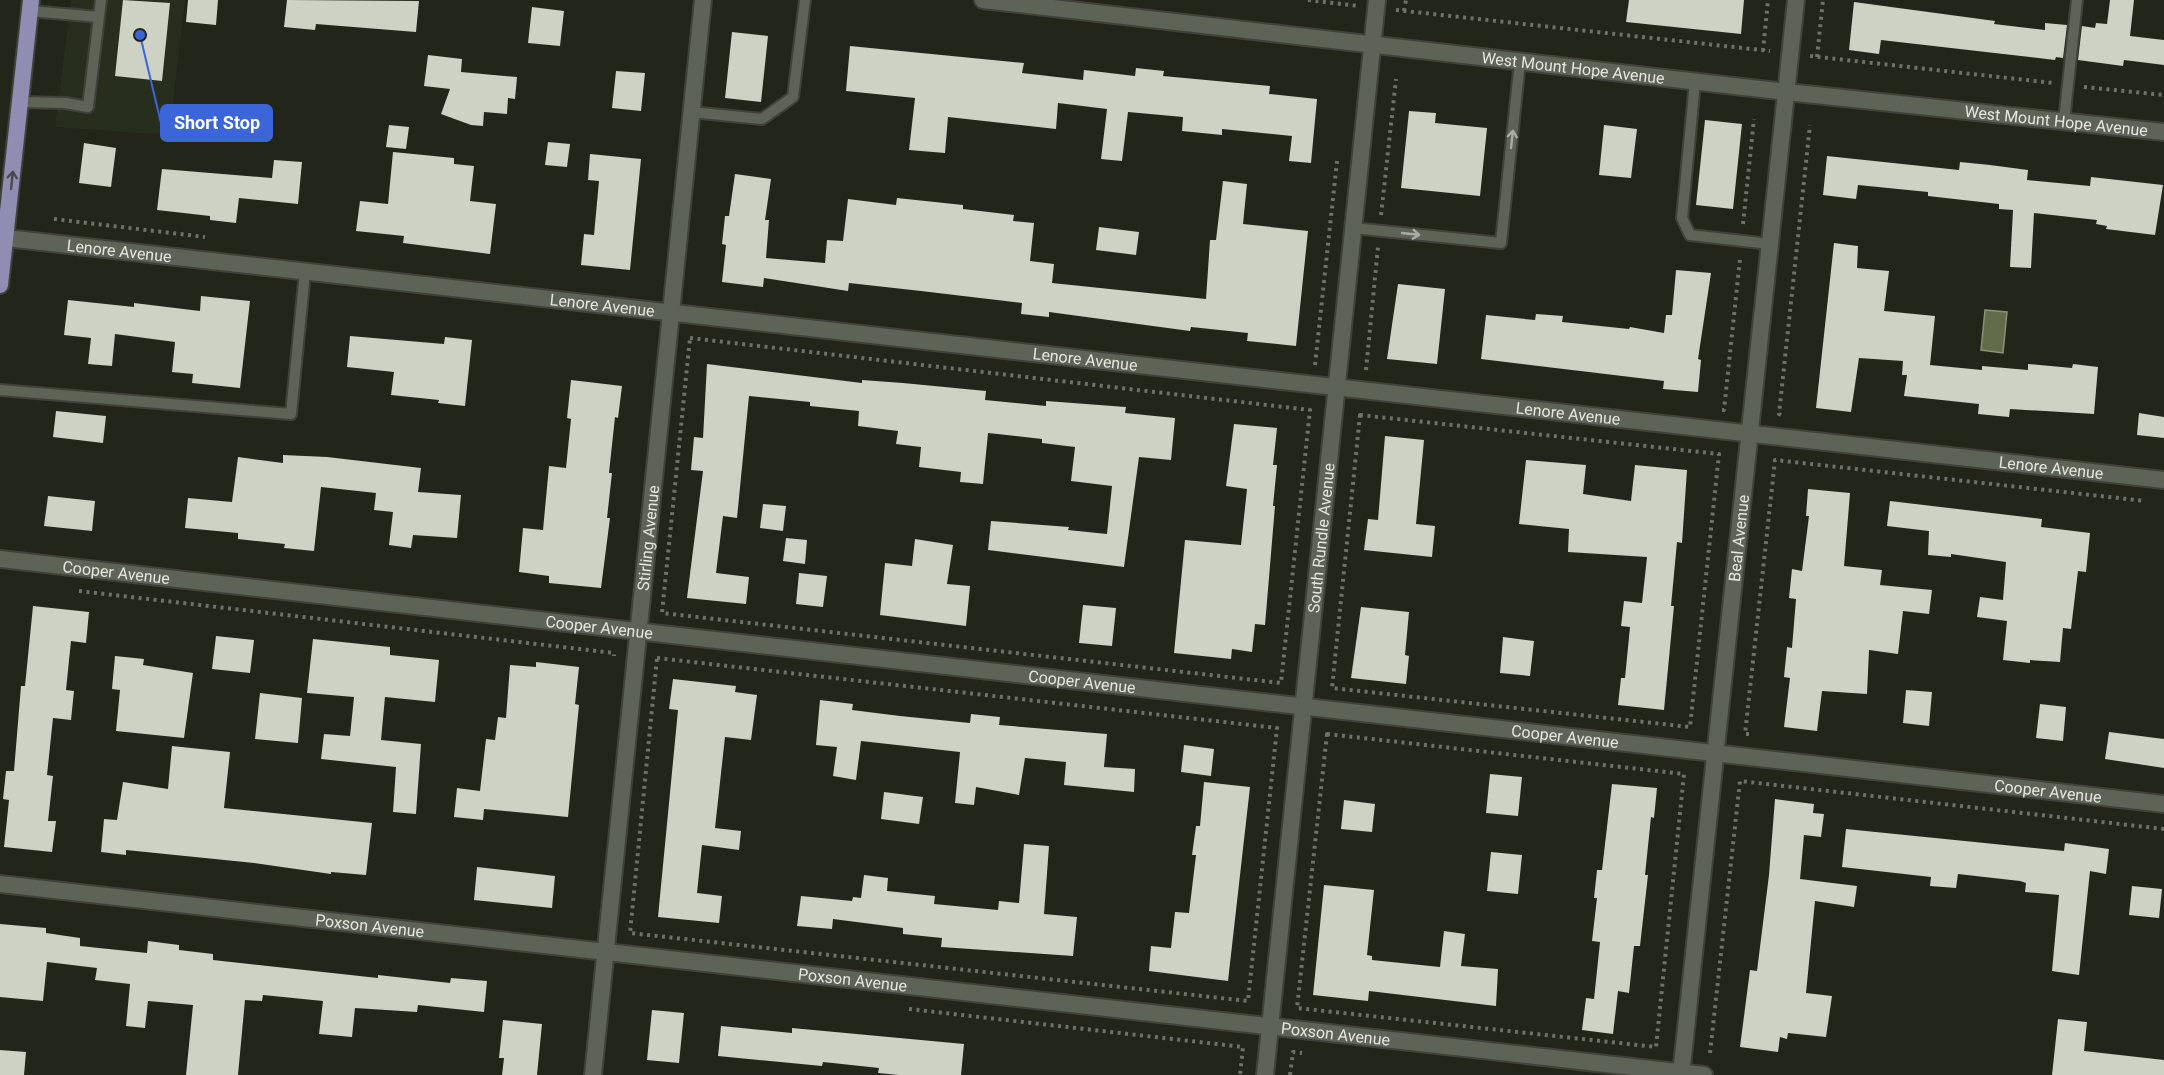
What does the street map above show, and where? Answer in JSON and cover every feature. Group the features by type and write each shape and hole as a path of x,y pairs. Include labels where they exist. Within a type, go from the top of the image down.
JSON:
{"main road":[{"path":"0,285 30,6"}],"street":[{"name":"Stirling Avenue","path":"593,1075 703,0"},
{"name":"West Mount Hope Avenue","path":"983,0 1695,82 2164,132"},
{"name":"Beal Avenue","path":"1681,1074 1796,0"},
{"name":"South Rundle Avenue","path":"1265,1075 1377,4"},
{"name":"Lenore Avenue","path":"6,238 2164,480"},
{"name":"Cooper Avenue","path":"0,559 2164,804"},
{"name":"Poxson Avenue","path":"0,884 1704,1075"}],"lane":[{"path":"20,102 65,103 88,107 101,0"},
{"path":"692,112 762,119 793,97 805,0"},
{"path":"2064,121 2077,0"},
{"path":"30,6 99,17"},
{"path":"1353,228 1501,243 1520,62"},
{"path":"1695,82 1682,218 1690,235 1770,244"},
{"path":"0,390 291,414 305,272"}],"path":[{"path":"1308,0 1377,4 1404,11 2164,95"},
{"path":"1404,11 1406,0"},
{"path":"1763,51 1768,0"},
{"path":"1817,57 1823,0"},
{"path":"1376,371 1365,370 1396,79"},
{"path":"1713,409 1724,410 1754,119"},
{"path":"1791,416 1779,414 1810,125"},
{"path":"1303,363 1315,365 1338,155"},
{"path":"54,219 217,238"},
{"path":"690,338 1310,410 1281,683 662,613 690,338"},
{"path":"1360,415 1719,454 1690,727 1332,688 1360,415"},
{"path":"1756,735 1744,734 1774,460 2152,502"},
{"path":"74,591 614,653 613,665"},
{"path":"657,658 1277,728 1248,1001 630,933 657,658"},
{"path":"1327,734 1684,774 1656,1047 1297,1008 1327,734"},
{"path":"1710,1053 1740,781 2164,829"},
{"path":"898,1008 1243,1047 1240,1075"},
{"path":"1290,1075 1293,1052"}],"shaded area":[{"path":"71,0 185,0 169,135 55,127"},
{"path":"1985,310 2007,312 2003,353 1981,350"}],"building":[{"path":"123,0 170,3 162,81 115,76"},
{"path":"188,0 218,0 216,25 186,22"},
{"path":"287,0 419,1 416,32 316,24 315,30 284,27"},
{"path":"1629,0 1744,0 1741,34 1626,22"},
{"path":"2110,0 2134,0 2130,36 2164,40 2164,65 2124,60 2123,66 2078,60 2082,26 2095,28 2096,23 2107,24"},
{"path":"1854,2 2045,30 2045,23 2067,25 2063,58 2056,57 2055,60 1881,40 1879,54 1849,50"},
{"path":"532,7 564,11 560,46 528,43"},
{"path":"732,32 768,36 761,102 725,98"},
{"path":"850,46 1024,63 1022,73 1083,80 1084,70 1135,76 1136,68 1164,71 1163,76 1270,86 1269,94 1317,99 1311,163 1289,161 1292,136 1222,129 1222,135 1182,131 1183,117 1128,112 1122,161 1101,159 1107,109 1058,103 1056,129 948,117 945,153 909,150 915,98 846,91"},
{"path":"428,55 462,59 461,72 517,77 515,99 508,98 507,114 484,112 483,126 471,125 441,114 450,89 424,86"},
{"path":"616,71 645,73 641,111 612,108"},
{"path":"1409,111 1436,113 1435,123 1487,128 1480,196 1401,188"},
{"path":"1705,120 1742,124 1733,209 1696,205"},
{"path":"389,125 409,127 406,149 386,147"},
{"path":"1604,125 1637,129 1631,178 1599,175"},
{"path":"548,142 570,144 567,167 545,165"},
{"path":"84,143 116,148 111,187 79,183"},
{"path":"393,152 454,158 454,164 474,166 470,201 496,204 490,254 403,243 404,236 356,231 360,201 388,204"},
{"path":"590,154 641,159 630,270 581,265 584,234 594,235 599,181 588,180"},
{"path":"1827,156 1959,170 1960,162 1990,165 2028,170 2027,180 2090,186 2091,177 2163,185 2155,235 2106,229 2107,226 2096,224 2097,220 2034,213 2031,268 2010,267 2013,210 1999,209 1999,204 1928,196 1928,192 1858,185 1856,199 1823,195"},
{"path":"274,160 302,162 298,204 239,198 236,223 210,220 210,216 157,210 162,169 272,178"},
{"path":"735,174 771,179 765,220 769,220 766,258 825,263 827,240 843,241 848,199 896,205 897,198 963,205 963,209 1014,215 1013,221 1034,223 1030,261 1054,264 1052,283 1206,299 1210,240 1216,240 1223,181 1247,184 1243,224 1308,231 1296,346 1247,341 1248,333 1191,327 1190,331 1049,312 1049,317 1021,314 1022,303 921,291 849,283 848,291 764,278 763,287 722,282 726,245 722,244 725,216 729,216"},
{"path":"1099,227 1139,232 1136,255 1096,250"},
{"path":"1834,243 1858,246 1857,268 1889,271 1884,311 1935,316 1930,365 1982,370 1982,366 2028,370 2028,364 2072,368 2073,364 2098,367 2094,414 2010,409 2009,417 1978,414 1979,404 1904,396 1907,375 1902,375 1903,361 1859,358 1851,412 1816,408"},
{"path":"1676,270 1711,273 1698,359 1701,360 1698,392 1663,389 1664,381 1481,359 1486,315 1535,320 1536,314 1563,316 1562,322 1629,329 1630,327 1664,333 1666,315 1672,315"},
{"path":"1398,284 1445,289 1437,364 1387,359"},
{"path":"201,296 250,301 240,388 192,383 193,374 172,372 175,342 115,334 112,366 88,364 91,338 64,335 68,300 134,307 134,303 200,311"},
{"path":"350,336 444,344 445,337 472,340 465,406 438,403 439,400 391,395 394,372 347,367"},
{"path":"707,364 862,383 862,380 986,391 985,400 1046,406 1046,401 1126,407 1125,413 1175,418 1171,460 1139,457 1124,567 988,550 991,521 1069,527 1068,530 1107,534 1112,486 1071,481 1075,447 1042,443 1042,439 988,433 983,484 960,482 961,472 919,467 921,447 896,444 898,431 858,426 859,411 810,406 810,402 749,396 737,518 723,516 716,573 749,577 746,604 687,598 703,471 691,470 694,437 703,438"},
{"path":"571,380 622,386 618,418 615,417 609,473 612,473 607,518 610,518 601,588 549,583 549,576 519,572 523,528 543,530 549,466 566,468 571,419 567,418"},
{"path":"56,411 106,416 103,443 53,437"},
{"path":"2139,413 2164,417 2164,438 2137,435"},
{"path":"1234,424 1277,428 1273,465 1277,465 1273,506 1275,506 1265,625 1255,624 1252,652 1232,649 1231,659 1174,653 1185,540 1241,545 1247,489 1226,486"},
{"path":"1385,436 1424,440 1416,524 1435,526 1432,557 1364,550 1368,519 1378,520"},
{"path":"283,455 327,457 421,468 418,492 461,495 457,538 413,535 411,548 389,545 393,512 374,510 376,493 321,487 314,551 284,548 285,544 238,539 238,533 185,528 188,498 232,502 238,457 283,463"},
{"path":"1526,460 1586,465 1583,494 1631,501 1635,465 1687,470 1682,543 1677,542 1671,606 1674,606 1664,710 1618,705 1621,678 1625,678 1630,627 1621,626 1624,601 1642,603 1647,557 1568,552 1569,529 1519,524"},
{"path":"1808,489 1850,493 1844,566 1882,570 1880,585 1932,590 1929,614 1903,611 1898,654 1869,650 1867,694 1822,691 1817,731 1784,727 1790,678 1784,677 1787,647 1792,648 1796,599 1789,598 1792,569 1802,571 1809,516 1806,516"},
{"path":"48,496 95,501 92,531 44,526"},
{"path":"1890,501 2042,519 2041,527 2090,533 2086,572 2078,571 2071,629 2063,628 2060,662 2030,660 2030,663 2003,660 2007,621 1977,617 1980,597 2003,600 2006,562 1951,554 1951,557 1928,555 1929,531 1887,526"},
{"path":"763,504 786,506 783,531 760,528"},
{"path":"786,538 807,540 805,564 783,561"},
{"path":"915,539 953,545 947,584 970,586 966,626 880,615 885,563 912,566"},
{"path":"799,573 827,576 823,607 796,604"},
{"path":"1083,605 1116,608 1112,646 1079,643"},
{"path":"33,606 89,612 86,643 71,641 66,690 74,691 71,720 53,718 47,775 53,776 48,821 56,821 52,852 4,847 9,800 3,799 6,771 14,771 21,686 25,686"},
{"path":"1361,607 1409,612 1405,655 1409,656 1406,684 1351,678"},
{"path":"216,636 254,640 250,673 212,669"},
{"path":"1503,637 1534,641 1530,676 1500,673"},
{"path":"313,639 390,647 390,655 439,660 435,702 385,697 381,740 421,744 416,814 393,812 396,767 321,759 324,734 350,736 354,697 307,693"},
{"path":"115,656 144,659 143,665 193,673 184,738 116,731 120,690 112,689"},
{"path":"536,662 579,667 575,704 579,705 568,817 484,809 483,820 454,817 457,788 480,791 486,739 495,740 498,717 506,718 510,665 536,667"},
{"path":"673,679 736,686 735,692 757,695 751,740 725,737 715,828 741,831 739,850 702,845 697,893 722,896 719,923 658,917 678,710 669,709"},
{"path":"1906,690 1932,692 1929,726 1903,723"},
{"path":"260,693 302,698 298,743 255,739"},
{"path":"820,700 853,704 852,710 900,716 970,723 971,714 1000,717 999,725 1107,734 1104,767 1135,769 1134,792 1064,785 1066,762 1025,758 1019,795 976,787 974,805 955,803 960,752 861,741 856,780 833,776 837,747 816,745"},
{"path":"2040,704 2066,707 2063,741 2036,738"},
{"path":"2109,732 2164,739 2164,768 2105,759"},
{"path":"1184,745 1214,749 1211,776 1181,772"},
{"path":"172,746 230,752 224,808 372,823 366,875 331,872 331,874 254,863 126,850 126,855 101,852 104,819 117,820 123,782 168,789"},
{"path":"1490,774 1522,777 1518,816 1486,813"},
{"path":"1204,782 1250,787 1228,981 1149,971 1151,946 1171,948 1175,912 1189,913 1196,855 1192,855 1196,826 1200,826"},
{"path":"1612,784 1657,788 1654,818 1651,817 1645,875 1648,875 1640,946 1634,946 1629,993 1618,991 1613,1034 1582,1030 1586,998 1594,999 1600,942 1592,941 1597,898 1594,898 1597,870 1602,870"},
{"path":"884,792 923,797 919,824 881,819"},
{"path":"1775,799 1814,804 1813,813 1824,814 1821,837 1804,835 1800,879 1857,886 1854,907 1815,901 1806,993 1832,996 1826,1037 1788,1033 1787,1039 1780,1037 1778,1052 1740,1047 1750,970 1757,971 1769,875"},
{"path":"1344,800 1375,804 1372,832 1341,829"},
{"path":"1846,829 2064,851 2065,843 2109,849 2106,874 2090,871 2079,975 2052,971 2059,895 2025,892 2026,883 2020,881 1958,874 1956,888 1930,886 1931,877 1842,867"},
{"path":"1024,844 1049,846 1044,914 1077,917 1073,956 941,947 942,938 903,934 903,928 833,919 832,929 797,926 801,896 852,901 853,897 861,898 864,875 888,878 887,891 935,896 934,904 998,910 999,901 1019,903"},
{"path":"1491,852 1522,855 1518,894 1487,891"},
{"path":"477,867 555,876 552,908 474,900"},
{"path":"1324,885 1374,890 1367,955 1372,956 1372,960 1440,967 1444,931 1465,934 1461,966 1498,969 1496,1006 1369,991 1368,1001 1313,995"},
{"path":"2132,886 2162,889 2159,918 2129,915"},
{"path":"0,924 46,928 46,933 80,938 80,946 147,953 148,941 179,945 179,950 213,954 213,960 378,978 378,975 450,983 451,978 487,981 484,1012 418,1005 417,1012 355,1008 352,1037 319,1034 323,1001 263,995 262,1001 245,1000 238,1075 186,1075 193,1005 148,1001 145,1028 126,1026 130,984 95,980 97,968 47,962 43,1001 0,997"},
{"path":"652,1010 684,1013 679,1063 647,1060"},
{"path":"2058,1019 2087,1022 2084,1051 2164,1060 2164,1075 2052,1075"},
{"path":"503,1020 542,1024 537,1075 502,1075 504,1058 499,1058"},
{"path":"721,1026 792,1033 792,1028 964,1044 961,1075 899,1075 878,1073 879,1068 823,1062 822,1066 718,1056"},
{"path":"0,1050 26,1052 24,1075 0,1075"}],"place":[{"name":"Short Stop","path":"140,35"}]}
